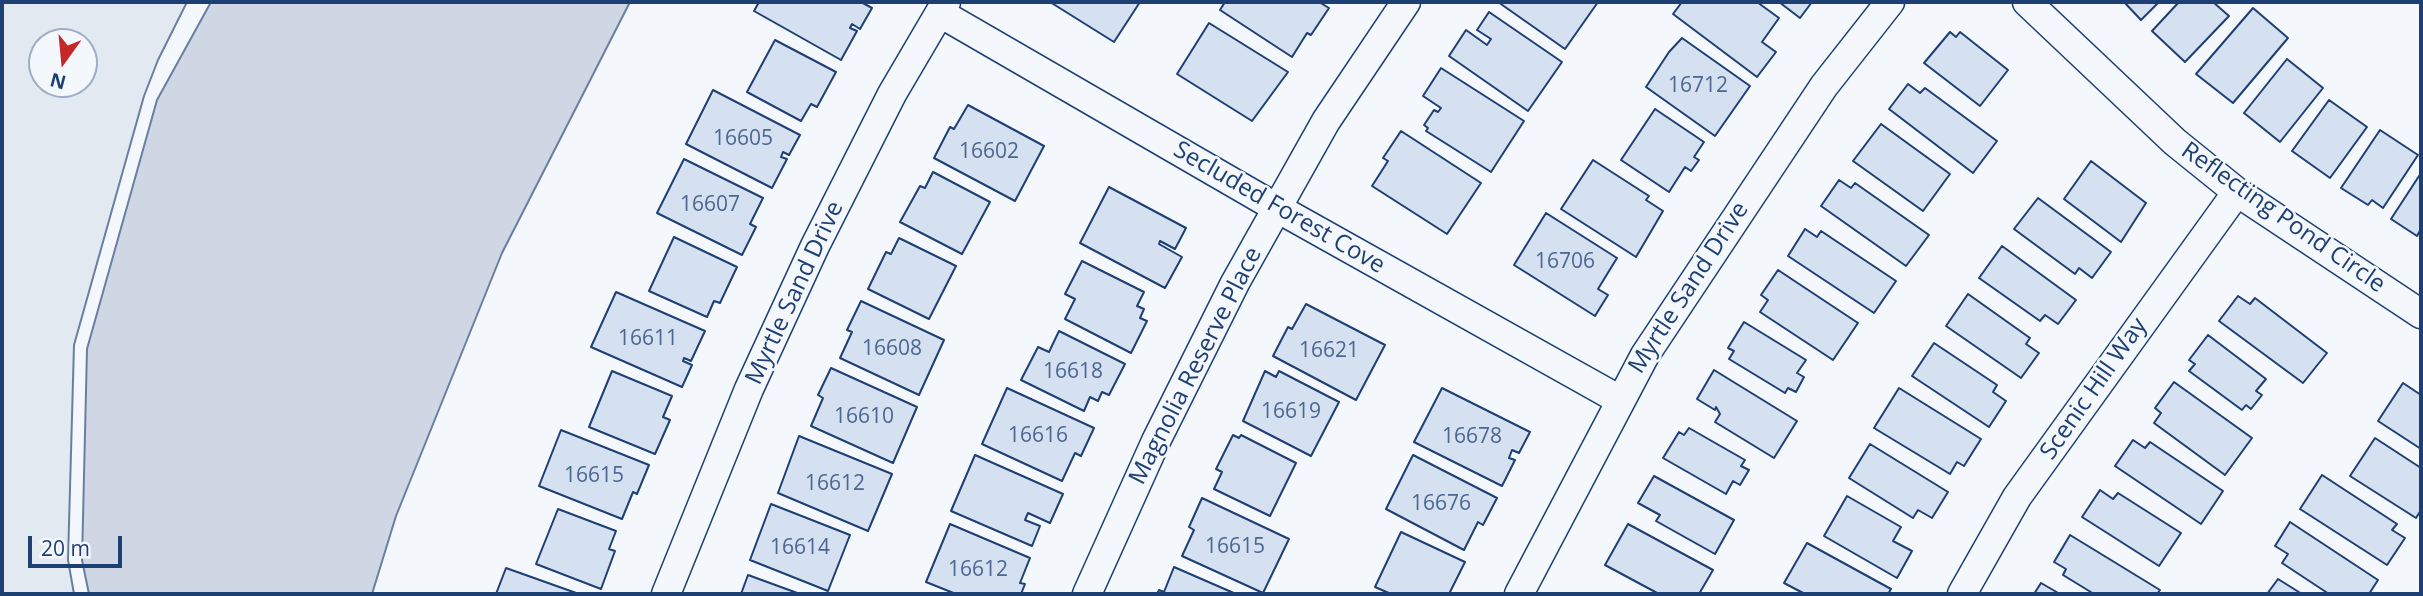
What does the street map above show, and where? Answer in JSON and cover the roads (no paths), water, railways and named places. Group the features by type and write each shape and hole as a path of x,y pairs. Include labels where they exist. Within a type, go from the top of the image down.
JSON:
{"street":[{"name":"Magnolia Reserve Place","path":"1087,594 1156,441 1235,283 1326,121 1406,2"},
{"name":"Myrtle Sand Drive","path":"1519,594 1644,355 1824,86 1891,2"},
{"name":"Reflecting Pond Circle","path":"2027,2 2175,142 2237,192 2421,314"},
{"name":"Secluded Forest Cove","path":"943,7 1277,208 1620,400"},
{"name":"Myrtle Sand Drive","path":"666,594 749,389 809,258 892,94 943,7"},
{"name":"Scenic Hill Way","path":"1962,594 2017,497 2237,192"}]}
